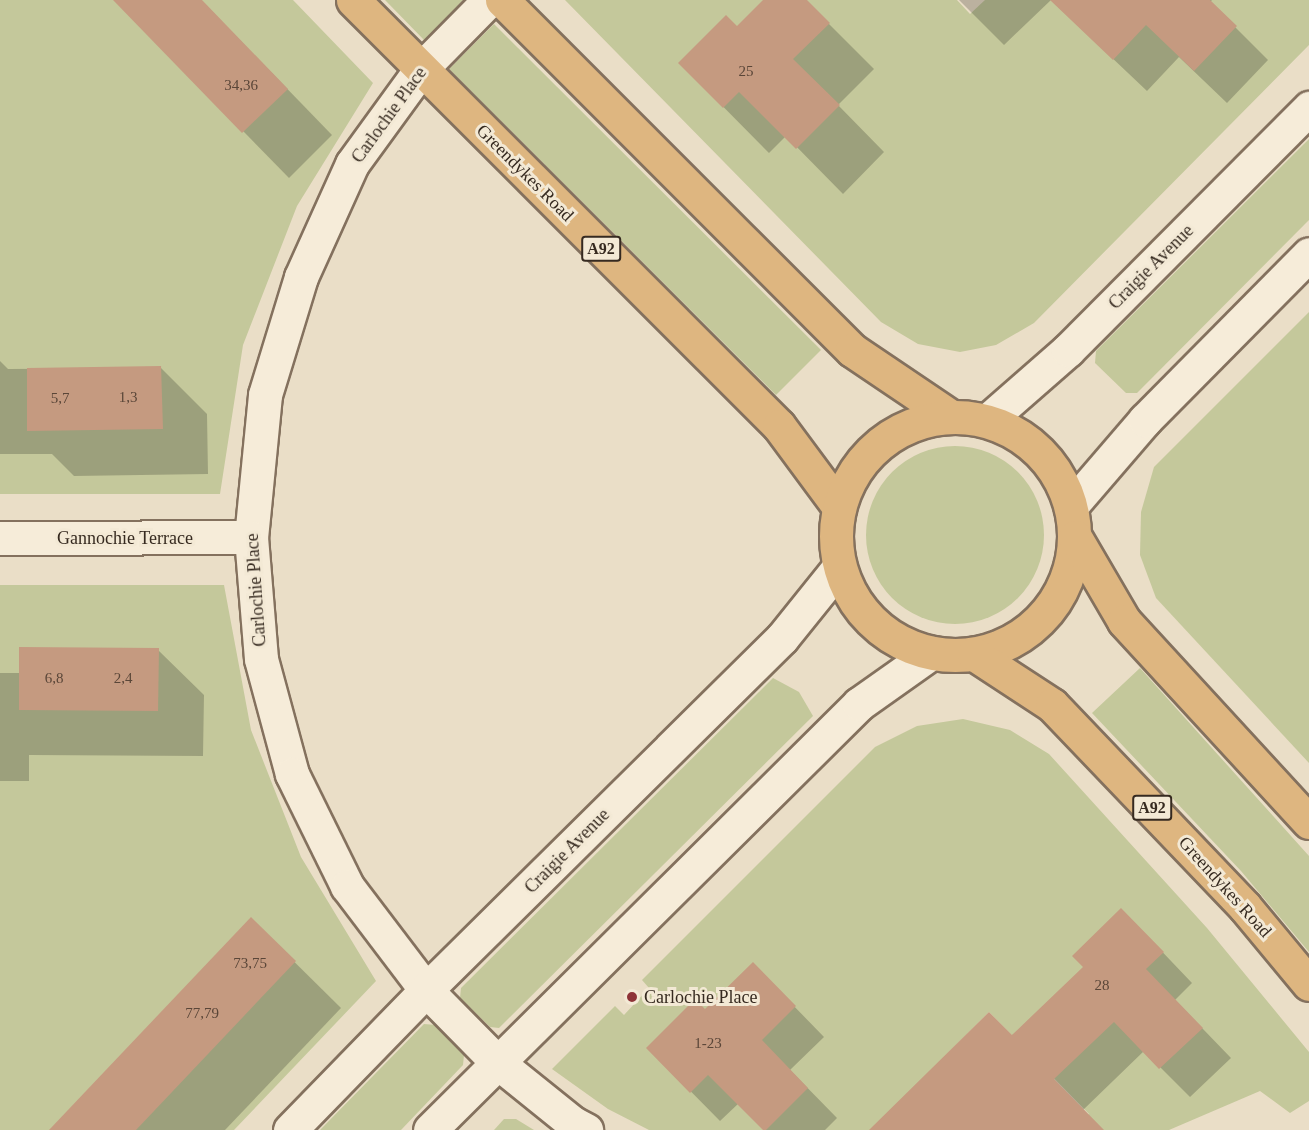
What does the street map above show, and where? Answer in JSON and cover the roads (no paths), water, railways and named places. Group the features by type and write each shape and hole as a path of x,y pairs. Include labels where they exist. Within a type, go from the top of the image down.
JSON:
{"highway":[{"name":"Greendykes Road","path":"354,0 779,426 838,507"},
{"path":"502,0 852,350 950,416"},
{"path":"1073,521 1070,569 1056,600 1034,626 1006,644 974,654 931,653 899,642 872,623 852,597 839,567 835,537 838,507 854,471 879,443 912,423 950,416 988,420 1025,439 1054,468 1073,521 1124,621 1309,822"},
{"name":"Greendykes Road","path":"974,654 1052,705 1245,907 1309,984"}],"street":[{"name":"Carlochie Place","path":"489,0 421,69 352,164 301,277 265,395 250,537 261,659 292,774 347,886 426,990 497,1062 573,1123 586,1130"},
{"name":"Craigie Avenue","path":"988,420 1068,350 1309,108"},
{"path":"1073,521 1145,420 1309,254"},
{"name":"Gannochie Terrace","path":"0,538 250,537"},
{"name":"Craigie Avenue","path":"290,1130 426,990 782,638 839,567"},
{"path":"430,1130 859,704 931,653"}],"place":[{"name":"Carlochie Place","path":"632,997"}]}
